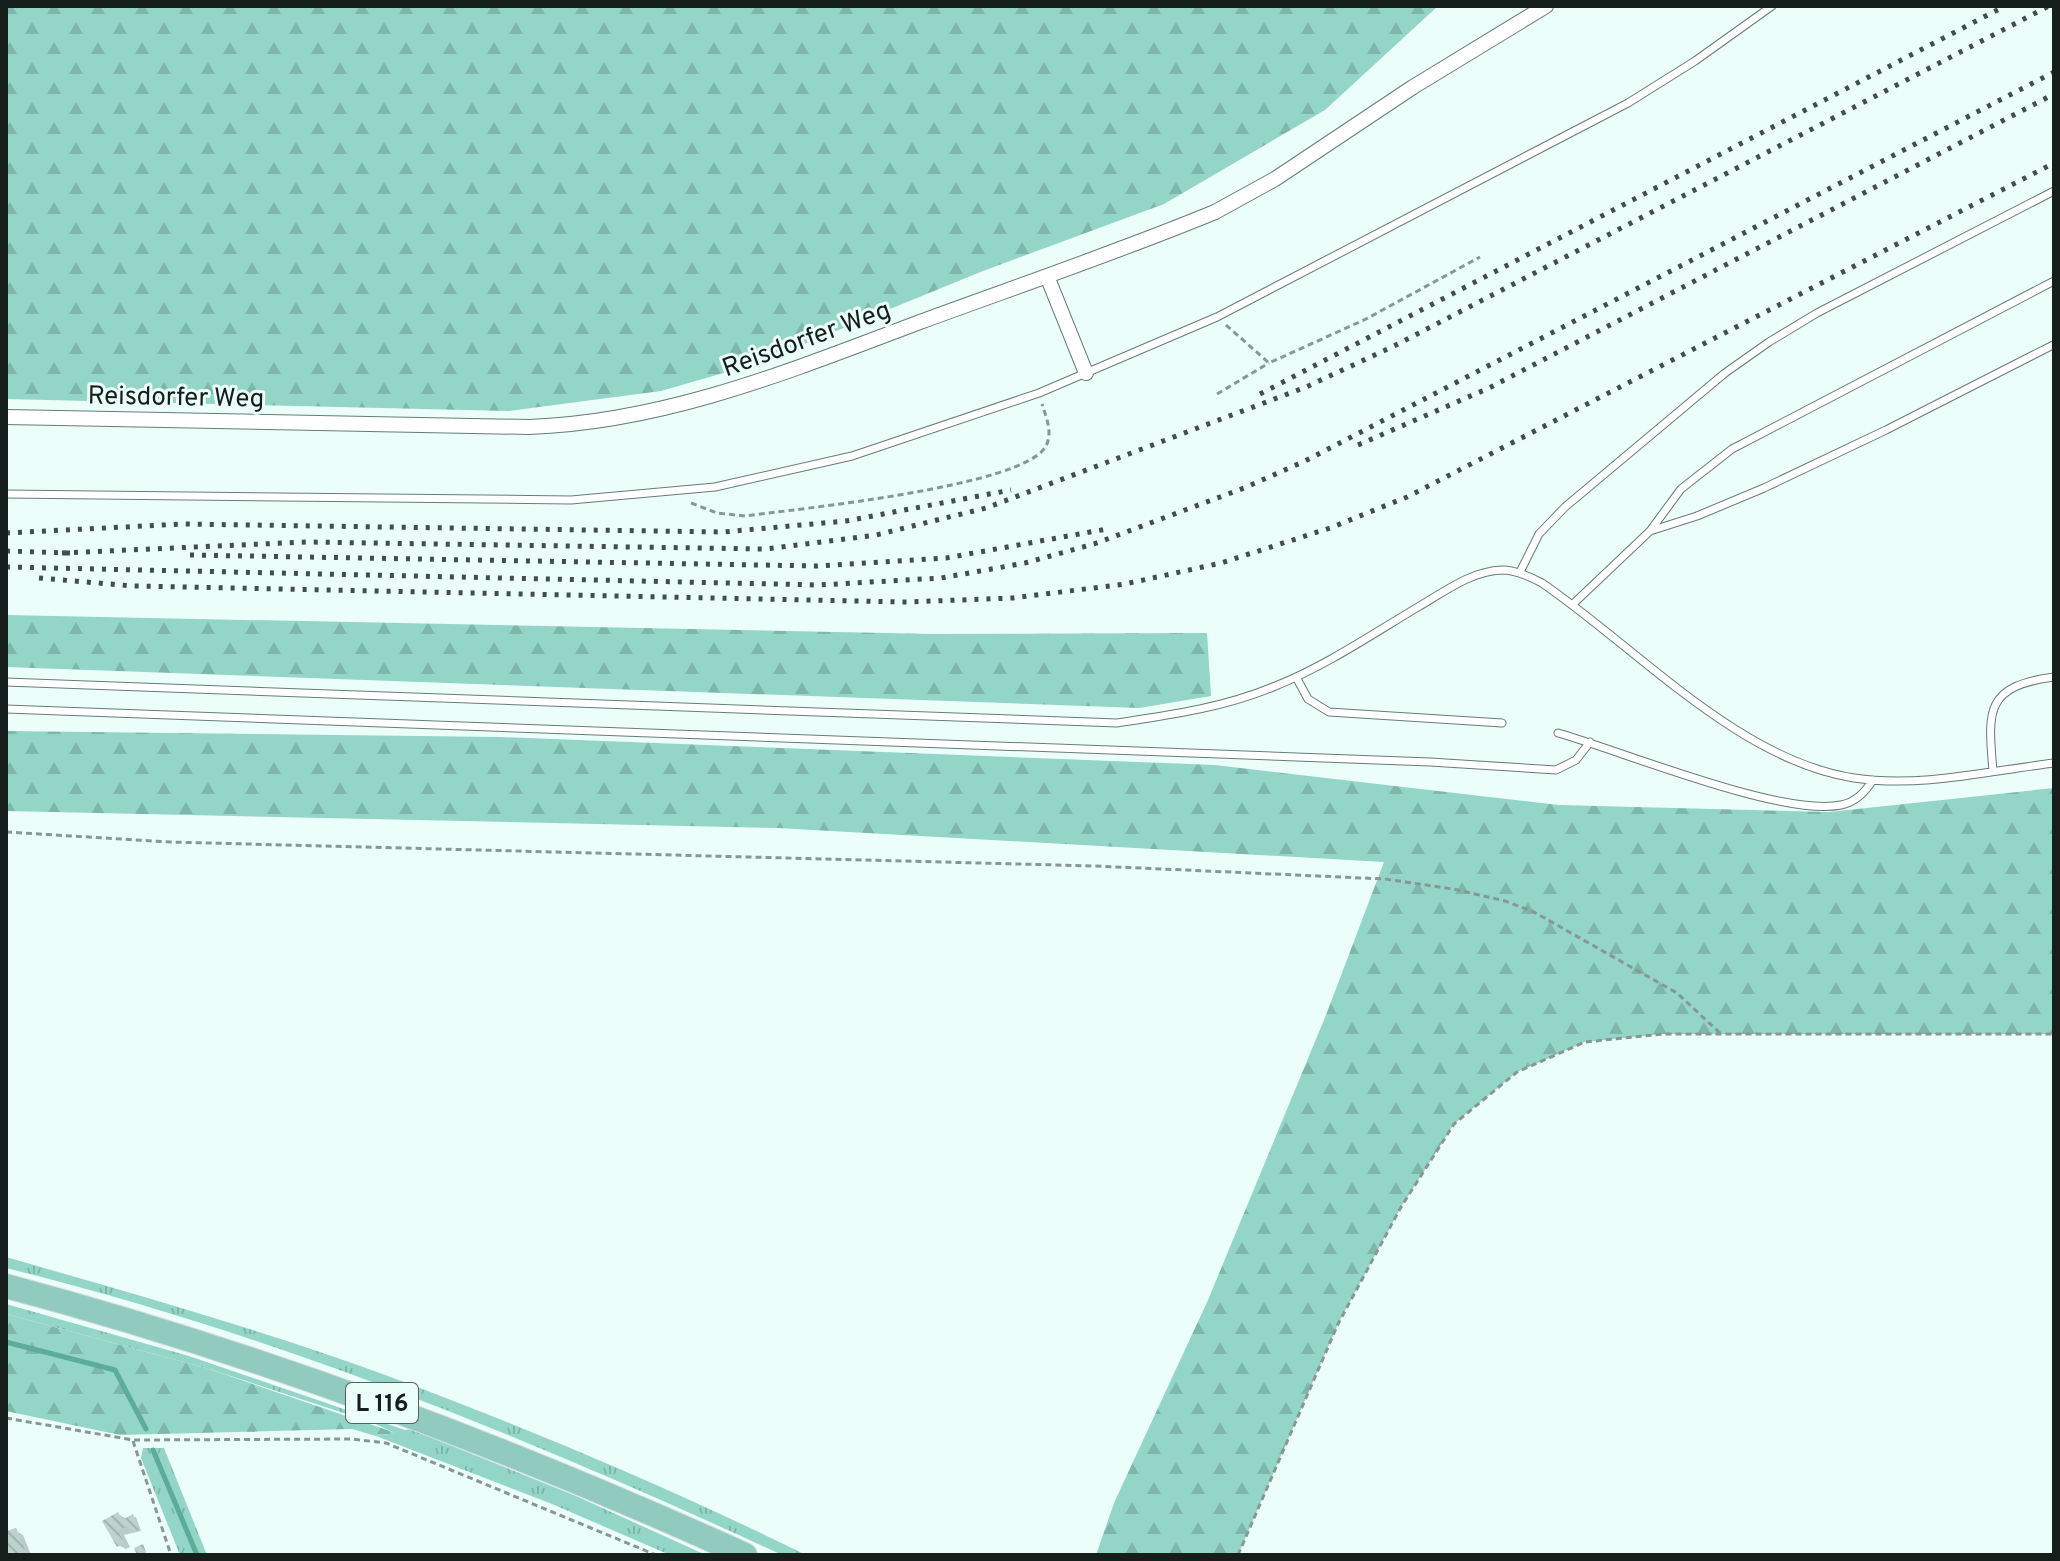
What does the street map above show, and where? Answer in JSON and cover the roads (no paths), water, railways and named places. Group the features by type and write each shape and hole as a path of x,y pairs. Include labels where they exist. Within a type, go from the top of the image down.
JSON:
{"main road":[{"name":"L 116","path":"6,1286 199,1341 392,1407 538,1465 745,1555"}],"street":[{"name":"Reisdorfer Weg","path":"6,417 509,427 604,420 673,407 737,389 1198,219 1246,196 1401,94 1546,6"},
{"path":"1047,276 1086,373"}],"lane":[{"path":"6,494 535,501 672,493 759,479 852,456 1039,393 1217,317 1628,103 1695,61 1772,6"},
{"path":"1520,572 1539,534 1565,507 1747,357 1817,313 2054,191"},
{"path":"1572,605 1650,531 1681,489 1732,449 2054,281"},
{"path":"1650,531 1753,493 2053,345"},
{"path":"6,682 1117,723 1222,705 1296,677 1471,578 1502,570 1520,572 1572,605 1728,724 1774,753 1813,769 1873,780 1914,780 2054,763"},
{"path":"1296,677 1308,699 1329,712 1502,723"},
{"path":"1993,771 1989,724 1996,701 2020,686 2054,677"},
{"path":"6,709 1430,762 1548,770 1571,763 1590,742"},
{"path":"1558,733 1746,792 1807,805 1848,803 1863,793 1873,780"}],"waterway":[{"path":"6,1342 115,1370 146,1429"},
{"path":"153,1450 197,1555"}],"railway":[{"path":"1260,394 2005,6"},
{"path":"62,553 306,542 765,549 876,535 986,508 1306,387 1394,346 2049,6"},
{"path":"6,567 819,585 941,578 1025,563 1094,544 1244,488 1305,461 2054,72"},
{"path":"1358,445 1489,388 2054,94"},
{"path":"39,578 133,586 907,602 1013,598 1125,584 1221,563 1330,528 1407,497 2054,163"},
{"path":"6,533 183,524 723,532 846,521 1011,490"},
{"path":"190,555 816,566 946,558 1107,529"},
{"path":"6,551 70,553"}]}
